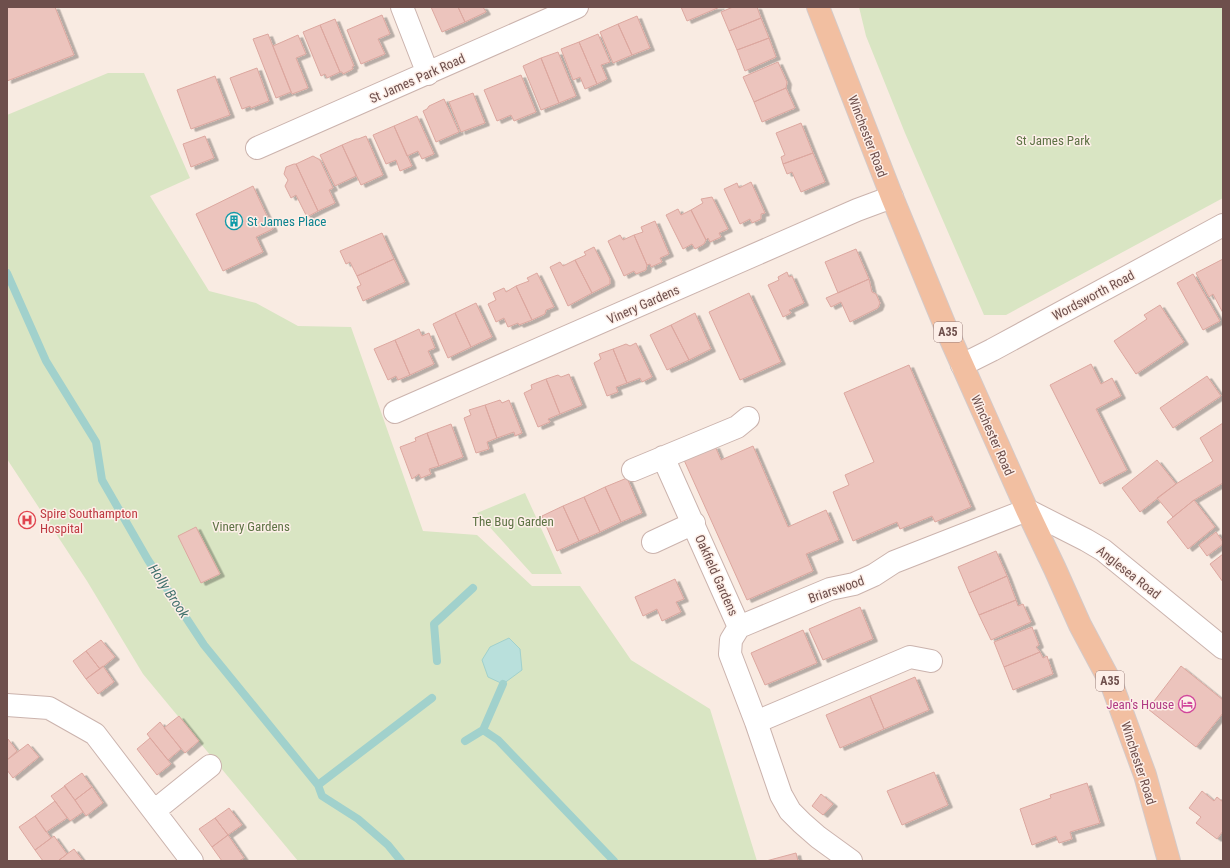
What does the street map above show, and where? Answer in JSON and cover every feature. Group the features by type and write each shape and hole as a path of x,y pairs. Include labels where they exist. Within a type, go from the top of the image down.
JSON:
{"main road":[{"name":"Winchester Road","path":"818,7 892,197 962,365 1080,625 1112,685 1145,775 1169,861"}],"street":[{"path":"402,7 428,74"},
{"name":"St James Park Road","path":"257,148 428,74 577,7"},
{"name":"Vinery Gardens","path":"395,412 857,210 892,197"},
{"name":"Wordsworth Road","path":"962,365 1223,225"},
{"path":"633,470 737,427 748,418"},
{"name":"Oakfield Gardens","path":"663,457 694,523 739,627"},
{"name":"Briarswood","path":"739,627 830,589 854,584 874,575 894,562 1027,510"},
{"name":"Anglesea Road","path":"1027,510 1103,550 1223,648"},
{"name":"Oakfield Gardens","path":"653,542 694,523"},
{"path":"739,627 731,640 730,654 756,722 781,795 790,811 818,837 851,861"},
{"path":"756,722 910,657 931,661"},
{"path":"7,705 49,708 95,734 192,861"},
{"path":"154,810 210,766"}],"green space":[{"name":"St James Park","path":"859,7 1223,7 1223,198 1006,315 984,315 905,133 866,36"},
{"path":"108,73 144,73 190,178 150,196 209,291 256,303 298,326 351,327 423,531 477,535 532,586 580,586 631,660 710,709 757,861 298,861 143,674 87,581 7,459 7,115"},
{"name":"The Bug Garden","path":"525,493 562,574 532,574 477,513"}],"water":[{"path":"509,638 520,649 522,670 503,684 488,677 482,660 490,647"}],"building":[{"path":"7,7 55,7 74,55 7,81"},
{"path":"431,7 458,7 465,22 442,32"},
{"path":"458,7 483,7 486,12 465,22"},
{"path":"681,7 720,7 687,21"},
{"path":"733,7 757,7 761,18 729,31 721,12"},
{"path":"382,15 390,34 378,39 385,54 361,64 347,30"},
{"path":"637,16 650,48 632,55 618,24"},
{"path":"761,18 769,38 737,50 729,31"},
{"path":"335,19 354,66 352,67 353,69 343,74 340,72 320,25"},
{"path":"618,24 632,55 613,63 600,32"},
{"path":"320,25 340,72 327,78 325,74 321,76 303,32"},
{"path":"268,34 291,92 276,98 253,39"},
{"path":"598,34 610,62 601,65 607,79 597,84 579,42"},
{"path":"298,35 306,54 296,58 308,88 292,94 273,46"},
{"path":"769,38 776,57 745,71 737,50"},
{"path":"579,42 597,84 585,89 580,77 573,80 561,49"},
{"path":"558,52 576,96 559,103 541,58"},
{"path":"541,58 559,103 541,110 523,66"},
{"path":"778,62 787,82 786,88 754,102 743,77"},
{"path":"257,68 269,101 251,108 250,106 242,109 230,78"},
{"path":"521,75 536,112 514,121 511,115 497,121 484,90"},
{"path":"215,76 230,115 191,129 177,90"},
{"path":"786,88 795,108 762,122 754,102"},
{"path":"473,93 485,123 461,132 449,102"},
{"path":"444,99 459,132 436,142 423,111 429,106"},
{"path":"417,116 434,154 422,159 418,151 407,156 394,126"},
{"path":"801,123 813,153 783,164 781,157 785,155 776,133"},
{"path":"394,126 412,166 400,171 396,160 386,164 373,135"},
{"path":"205,136 214,158 191,167 183,144"},
{"path":"366,136 383,175 361,185 342,145"},
{"path":"342,145 356,176 335,186 320,155"},
{"path":"813,153 825,182 801,192 792,172 787,174 783,164"},
{"path":"313,156 320,160 333,188 329,190 335,203 318,211 296,164"},
{"path":"296,164 318,211 307,217 296,195 291,198 285,186 288,180 284,174 286,167"},
{"path":"751,182 765,213 761,214 761,219 752,223 750,219 740,224 724,189 737,183 739,188"},
{"name":"St James Place","path":"253,186 273,229 256,237 263,252 223,271 196,214"},
{"path":"712,197 728,229 719,233 721,237 710,242 708,238 706,240 691,210 703,203 701,199"},
{"path":"678,209 681,215 691,210 706,240 704,244 695,249 692,244 683,249 666,215"},
{"path":"655,221 669,254 660,258 662,262 651,267 650,264 647,265 634,235 643,232 641,227"},
{"path":"382,233 394,259 357,276 350,262 346,264 340,251"},
{"path":"620,235 623,240 634,235 647,265 646,270 636,274 634,271 624,276 608,241"},
{"path":"594,247 610,279 610,284 592,293 575,260 586,255 584,252"},
{"path":"856,249 869,279 838,293 825,262"},
{"path":"394,259 405,282 363,301 357,287 361,285 357,276"},
{"path":"1223,259 1223,313 1213,294 1209,297 1196,273"},
{"path":"575,260 592,293 568,306 550,267 560,262 563,266"},
{"path":"787,272 789,277 792,276 804,303 789,310 791,313 783,317 768,285 779,280 778,277"},
{"path":"537,273 554,307 546,310 545,314 532,320 516,286 529,281 527,278"},
{"path":"1193,274 1220,321 1203,330 1177,283"},
{"path":"869,279 872,292 876,294 880,303 878,308 850,322 841,302 831,307 826,298"},
{"path":"516,286 532,320 508,327 504,318 496,322 488,304 496,300 493,293 504,288 506,292"},
{"path":"749,293 781,362 740,380 709,312"},
{"path":"476,303 492,337 471,347 455,313"},
{"path":"1160,305 1184,342 1136,374 1114,341 1147,319 1144,315"},
{"path":"455,313 471,347 448,358 433,324"},
{"path":"695,313 711,349 689,360 671,325"},
{"path":"671,325 689,360 667,370 650,335"},
{"path":"419,329 422,336 429,333 435,348 428,351 434,364 410,375 395,340"},
{"path":"395,340 410,375 398,380 396,376 388,380 374,349"},
{"path":"636,343 652,377 642,382 640,378 627,383 613,349 626,344 630,346"},
{"path":"613,349 627,383 616,387 618,392 607,396 594,363 601,359 599,354"},
{"path":"1091,364 1101,384 1112,378 1121,396 1096,409 1127,470 1100,484 1050,385"},
{"path":"909,365 971,507 935,522 932,516 900,529 897,522 853,541 833,492 849,485 845,475 874,462 844,393"},
{"path":"569,374 582,405 560,414 546,379 558,375 561,377"},
{"path":"1207,376 1221,396 1173,428 1160,408"},
{"path":"546,379 560,414 548,419 550,422 538,427 524,393 532,389 531,385"},
{"path":"500,400 502,403 509,400 522,433 515,436 514,432 497,438 485,405"},
{"path":"485,405 497,438 487,442 489,449 476,453 464,418 471,415 469,410"},
{"path":"1223,423 1223,483 1194,500 1173,517 1157,498 1176,484 1213,461 1200,438"},
{"path":"451,424 463,457 439,466 427,433"},
{"path":"427,433 439,466 429,469 431,474 421,478 419,474 412,479 400,447 416,441 415,438"},
{"path":"715,446 721,460 753,446 788,527 826,510 839,540 806,554 813,571 747,600 684,460"},
{"path":"1157,460 1176,484 1140,512 1122,488"},
{"path":"627,478 642,513 621,522 605,487"},
{"path":"605,487 621,522 600,532 584,497"},
{"path":"584,497 600,532 579,541 563,506"},
{"path":"1194,500 1215,527 1188,549 1167,522"},
{"path":"563,506 579,541 557,551 542,516"},
{"path":"196,527 220,574 201,583 178,536"},
{"path":"1216,532 1223,544 1207,556 1199,545"},
{"path":"996,551 1007,576 969,593 958,567"},
{"path":"1223,554 1223,582 1210,564"},
{"path":"1007,576 1016,600 979,615 969,593"},
{"path":"675,579 684,599 676,602 681,612 662,621 657,609 643,616 635,597"},
{"path":"1016,600 1018,606 1023,604 1031,622 991,640 979,615"},
{"path":"860,607 873,639 823,660 809,629"},
{"path":"1032,627 1039,645 1036,647 1040,652 1004,667 994,642"},
{"path":"803,630 817,663 765,685 751,653"},
{"path":"101,640 115,657 100,669 86,651"},
{"path":"86,651 100,669 86,679 73,661"},
{"path":"1040,652 1043,658 1047,656 1053,674 1013,690 1004,667"},
{"path":"103,666 114,682 98,694 86,679"},
{"name":"Jean's House","path":"1181,666 1223,700 1223,713 1196,747 1148,709"},
{"path":"915,677 929,710 884,729 870,696"},
{"path":"870,696 884,729 840,748 826,715"},
{"path":"179,716 199,741 185,753 164,728"},
{"path":"160,722 181,749 168,760 147,734"},
{"path":"150,738 171,764 157,775 137,749"},
{"path":"8,739 17,751 7,760 7,740"},
{"path":"28,744 39,757 13,778 7,770 7,760"},
{"path":"934,772 948,805 902,825 887,791"},
{"path":"82,773 92,787 75,800 64,786"},
{"path":"1087,783 1100,823 1070,832 1072,839 1059,843 1056,836 1032,845 1020,809 1051,798 1050,795"},
{"path":"65,786 83,812 70,821 51,796"},
{"path":"92,787 103,803 86,816 75,800"},
{"path":"1202,791 1214,801 1217,797 1223,802 1223,831 1217,839 1196,823 1201,817 1189,808"},
{"path":"821,794 833,804 823,815 812,806"},
{"path":"55,801 67,818 46,832 35,816"},
{"path":"229,808 242,825 228,835 215,818"},
{"path":"35,816 51,838 35,850 19,827"},
{"path":"215,818 228,835 212,847 199,829"},
{"path":"228,835 244,858 239,861 222,861 212,847"},
{"path":"54,836 67,854 58,861 43,861 35,850"},
{"path":"74,849 83,861 58,861 67,854"},
{"path":"796,853 798,861 766,861"}],"waterway":[{"name":"Holly Brook","path":"7,273 46,361 96,442 102,480 148,560 204,645 318,785 322,796 358,819 388,845 401,861"},
{"path":"437,661 434,624 473,588"},
{"path":"483,730 503,684"},
{"path":"318,785 432,698"},
{"path":"465,741 483,730 498,740 614,861"}],"place":[{"name":"St James Place","path":"234,221"},
{"name":"Spire Southampton Hospital","path":"27,520"},
{"name":"Jean's House","path":"1187,704"}]}
